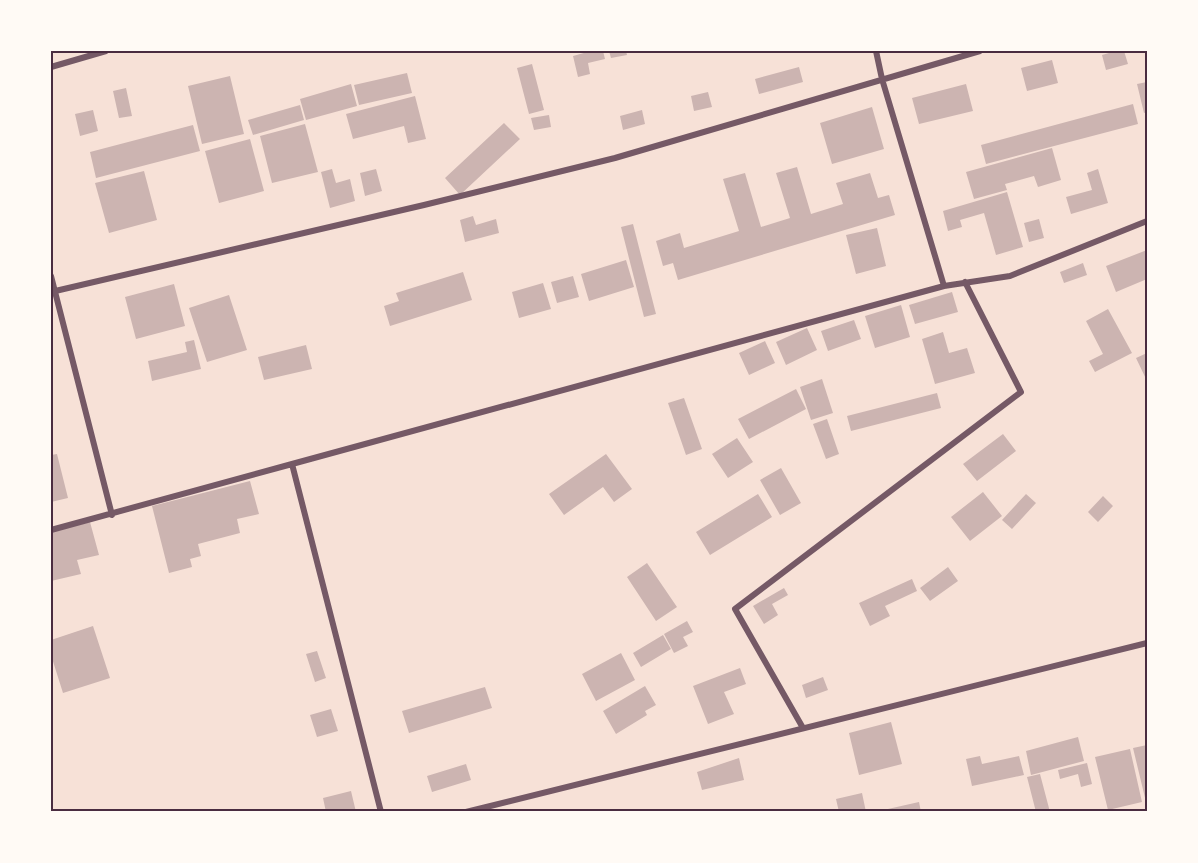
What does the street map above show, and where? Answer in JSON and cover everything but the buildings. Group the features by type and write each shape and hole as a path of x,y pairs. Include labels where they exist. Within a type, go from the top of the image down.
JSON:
{"street":[{"path":"51,67 106,51"},
{"path":"876,51 882,80 944,286"},
{"path":"53,291 615,158 980,51"},
{"path":"51,530 944,286 1010,276 1147,221"},
{"path":"51,276 112,515"},
{"path":"803,728 735,609 1021,392 965,282"},
{"path":"292,464 381,812"},
{"path":"466,812 1147,643"}]}
